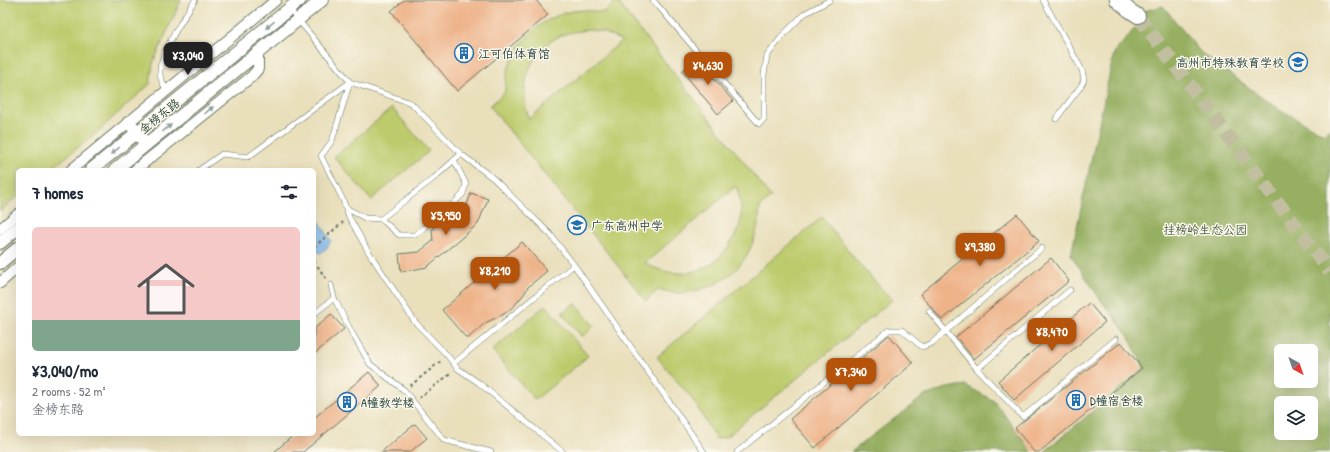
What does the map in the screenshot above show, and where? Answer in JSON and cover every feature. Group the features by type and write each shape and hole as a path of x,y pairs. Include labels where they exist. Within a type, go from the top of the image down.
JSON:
{"main road":[{"path":"1117,0 1138,16 1131,0"}],"street":[{"path":"74,168 276,0"},
{"name":"金榜东路","path":"93,168 300,0"},
{"name":"金榜东路","path":"117,168 322,0"},
{"path":"137,168 251,77 258,69 258,53"},
{"path":"130,122 147,144"},
{"path":"0,229 16,216"},
{"path":"0,243 16,230"},
{"path":"0,263 16,250"},
{"path":"0,282 16,269"}],"lane":[{"path":"167,91 161,80 159,72 163,58 195,0"},
{"path":"653,0 759,124 764,119 764,74 767,56 783,35 804,14 830,0"},
{"path":"1043,0 1082,70 1084,80 1056,119"},
{"path":"289,9 350,82 411,103 461,154 494,179 550,234 574,265 704,452"},
{"path":"202,168 222,154 248,157 350,82"},
{"path":"350,82 332,141 321,156 343,200 349,217 368,251 415,322 448,355 456,366 563,452"},
{"path":"381,220 461,154"},
{"path":"346,208 365,218 381,220 399,235 415,235 451,206 463,194 466,184 454,160"},
{"path":"737,452 889,330 902,330 922,347 932,343 1042,248"},
{"path":"456,366 574,265"},
{"path":"331,286 334,298 370,364 404,390 444,440 491,452"},
{"path":"977,369 1070,290"},
{"path":"316,312 334,298"},
{"path":"929,311 977,369 1023,417 1116,339"}],"path":[{"path":"316,245 349,217"},
{"path":"316,264 331,286"},
{"path":"404,390 448,355"},
{"path":"414,403 456,366"}],"green space":[{"path":"0,0 181,0 153,63 150,84 96,133 52,168 16,168 16,198 0,211"},
{"path":"617,1 771,197 760,207 755,237 750,250 742,262 733,272 709,287 681,293 658,290 646,301 490,106 505,92 506,77 511,62 518,49 527,36 539,26 552,18 567,12 582,10 604,12","holes":["588,30 603,32 622,41 529,119 526,107 526,83 534,60 549,43 560,36 577,31","736,186 741,208 740,225 725,251 716,260 706,267 682,273 657,269 645,263"]},
{"name":"挂榜岭生态公园","path":"1163,6 1201,53 1276,107 1324,134 1330,129 1330,452 1044,452 1144,368 1129,337 1100,299 1071,255 1114,53 1136,27 1144,11"},
{"path":"392,108 429,151 371,200 334,157"},
{"path":"822,217 859,264 892,300 726,437 716,439 693,400 657,357"},
{"path":"575,303 594,326 582,337 562,313"},
{"path":"546,305 588,356 535,400 492,350"},
{"path":"965,385 994,401 1032,452 851,452 924,396 947,388"}],"water":[{"path":"316,221 320,222 331,241 326,249 320,253 316,251"}],"building":[{"name":"江可伯体育馆","path":"404,0 536,0 548,15 457,91 391,11"},
{"path":"697,59 733,101 718,114 682,71"},
{"path":"471,193 488,199 478,224 427,267 401,272 399,254 419,252 433,241 432,231 435,224 444,219 455,221 464,214"},
{"path":"1017,214 1039,241 942,320 920,294"},
{"path":"522,242 547,271 528,287 514,306 504,314 485,323 467,339 442,310"},
{"path":"1051,258 1069,281 974,359 956,337"},
{"path":"1089,303 1105,322 1014,400 998,381"},
{"path":"331,314 344,329 316,352 316,327"},
{"path":"889,335 913,363 815,448 790,419"},
{"name":"D幢宿舍楼","path":"1121,342 1142,368 1039,452 1034,452 1015,428"},
{"name":"A幢教学楼","path":"369,372 381,386 303,452 274,452 293,436 316,436 316,416"},
{"path":"415,424 427,438 410,452 381,452"}],"tunnel":[{"path":"1138,16 1330,272"}],"place":[{"name":"江可伯体育馆","path":"464,53"},
{"name":"高州市特殊教育学校","path":"1298,62"},
{"name":"广东高州中学","path":"577,225"},
{"name":"D幢宿舍楼","path":"1076,400"},
{"name":"A幢教学楼","path":"347,402"}]}
